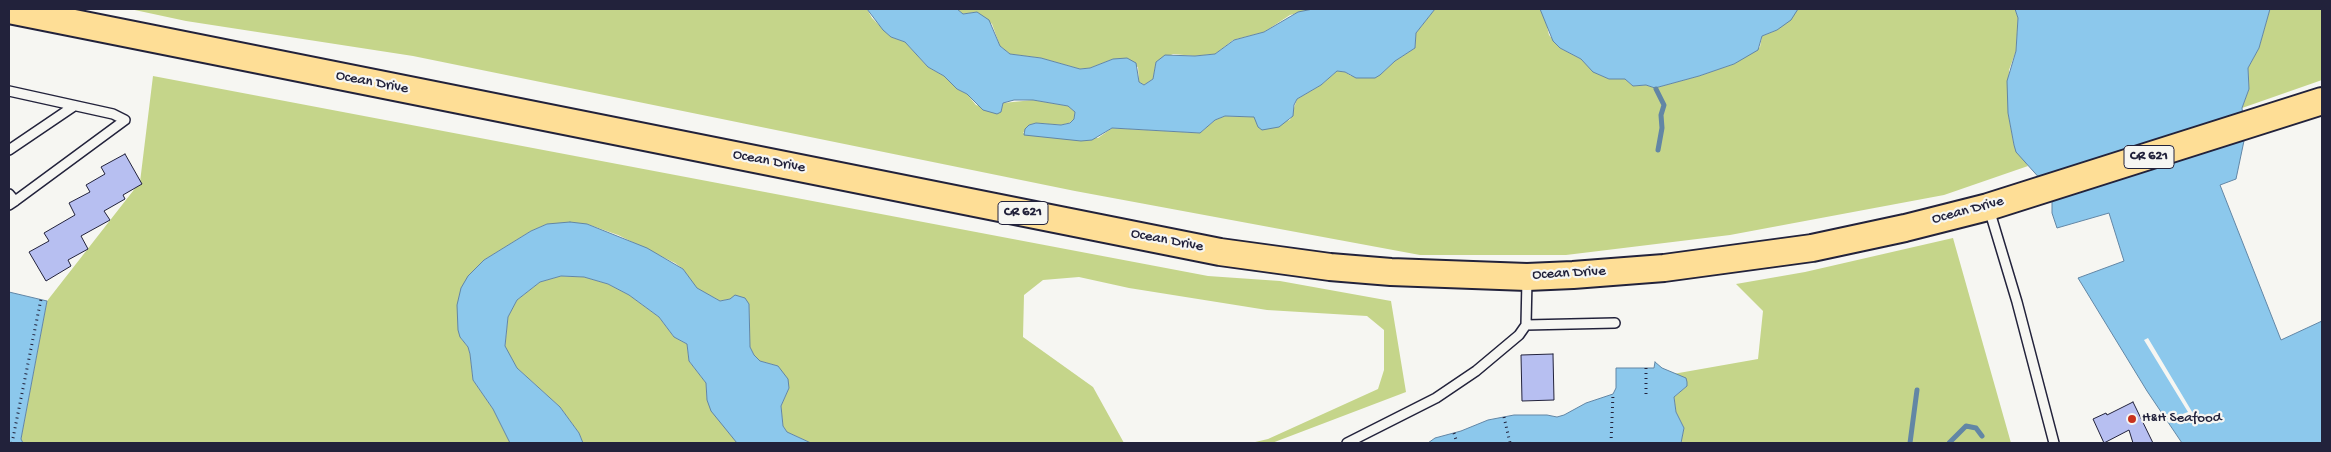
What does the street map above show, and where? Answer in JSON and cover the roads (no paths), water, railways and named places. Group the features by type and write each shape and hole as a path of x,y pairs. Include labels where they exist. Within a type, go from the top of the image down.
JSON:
{"main road":[{"name":"Ocean Drive","path":"9,10 1220,252 1330,267 1391,272 1527,277 1664,268 1812,248 1905,228 1988,207 2322,101"}],"lane":[{"path":"9,99 13,92 113,114 126,120 12,203 9,194"},
{"path":"9,150 74,106"},
{"path":"1988,207 2017,302 2054,443"},
{"path":"1347,443 1436,398 1476,371 1519,335 1526,325 1527,277"},
{"path":"1526,325 1615,323"}],"water":[{"path":"867,9 957,9 963,14 977,12 989,20 1000,46 1010,54 1041,58 1080,69 1090,68 1113,59 1127,58 1136,63 1139,82 1144,85 1153,79 1156,62 1165,55 1195,56 1215,54 1234,40 1264,32 1298,12 1313,9 1435,9 1416,33 1415,48 1395,61 1380,75 1375,78 1356,78 1345,72 1337,71 1321,85 1297,99 1294,105 1293,116 1279,127 1262,130 1258,127 1254,117 1225,116 1215,120 1200,133 1112,128 1092,140 1081,141 1024,135 1025,129 1029,125 1036,123 1061,125 1070,123 1074,119 1075,112 1068,106 1033,100 1014,100 1003,103 1001,112 997,114 983,110 967,94 957,89 944,76 928,67 905,42 891,37 883,30"},
{"path":"1540,9 1798,9 1791,20 1777,30 1762,36 1758,50 1734,64 1655,88 1646,85 1633,86 1625,79 1609,79 1593,72 1581,59 1560,48 1553,41"},
{"path":"2015,9 2270,9 2259,48 2248,68 2249,89 2242,108 2245,136 2236,179 2220,185 2281,340 2322,321 2322,443 2182,443 2147,391 2078,278 2124,261 2109,213 2057,228 2052,213 2052,197 2043,182 2016,152 2008,113 2007,81 2016,51 2018,18"},
{"path":"570,222 587,224 647,248 683,269 697,288 720,301 730,299 735,295 745,298 749,304 750,347 754,355 760,361 778,366 788,379 789,388 781,406 783,426 787,432 811,443 737,443 711,411 707,400 706,383 689,361 687,344 674,337 659,317 629,295 608,284 584,277 561,276 540,282 517,300 508,317 505,346 517,368 560,407 579,433 583,443 510,443 493,409 473,380 468,347 460,337 458,330 457,305 461,288 468,276 484,260 531,231 547,224"},
{"path":"9,292 47,301 21,439 23,443 9,443"},
{"path":"1655,362 1662,368 1686,378 1687,386 1674,397 1676,412 1684,428 1681,443 1428,443 1435,438 1461,431 1488,420 1514,415 1547,415 1557,417 1564,415 1586,403 1613,394 1616,388 1616,368 1654,368"}],"waterway":[{"path":"1656,89 1664,105 1661,115 1662,128 1658,150"},
{"path":"1910,443 1917,390"},
{"path":"1949,443 1966,426 1976,428 1982,436"}],"place":[{"name":"H&H Seafood","path":"2132,419"}]}
